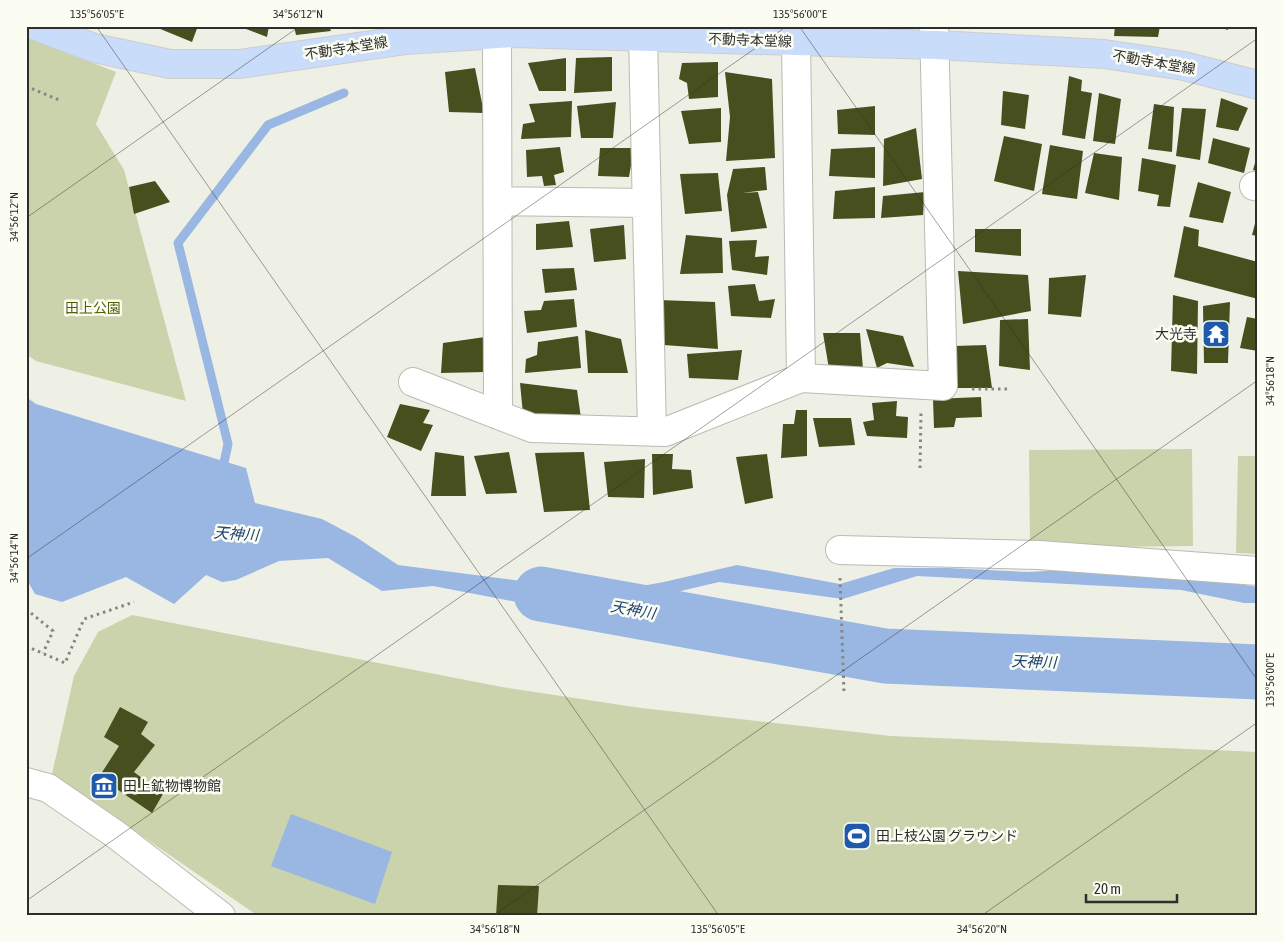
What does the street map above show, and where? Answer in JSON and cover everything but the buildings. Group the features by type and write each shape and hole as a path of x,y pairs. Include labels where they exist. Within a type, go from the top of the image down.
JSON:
{"main road":[{"name":"不動寺本堂線","path":"36,26 94,48 170,64 239,64 404,33 796,42 825,34 935,36 1104,54 1184,66 1258,85"}],"street":[{"path":"497,34 498,415"},
{"path":"413,382 532,428 652,432 666,432 801,378 943,386 935,36"},
{"path":"643,37 652,432"},
{"path":"796,42 801,378"},
{"path":"498,201 647,203"},
{"path":"840,550 1039,555 1258,571"},
{"path":"26,782 48,788 122,840 221,916"}],"path":[{"path":"26,86 59,100"},
{"path":"943,386 948,389 1012,389"},
{"path":"920,468 921,438"},
{"path":"840,550 844,692"},
{"path":"26,646 64,663 84,619 134,602"},
{"path":"26,609 53,631 44,653"}],"green space":[{"name":"田上公園","path":"26,37 116,72 96,124 124,170 186,401 36,361 26,354"},
{"path":"1192,449 1193,546 1030,548 1029,450"},
{"path":"1238,456 1258,456 1258,554 1236,553"},
{"path":"132,615 502,687 641,708 891,736 1258,752 1258,916 258,916 52,774 74,676 98,632"}],"water":[{"path":"26,397 36,404 246,468 255,503 322,519 356,537 398,565 608,592 664,582 737,565 840,584 894,568 948,568 1028,572 1126,567 1258,587 1258,603 1244,603 1181,590 917,576 843,599 719,582 604,609 543,607 433,586 382,591 328,558 279,561 236,580 222,582 206,575 174,604 126,577 62,602 35,594 26,578"},
{"path":"291,814 392,852 375,904 271,866"}],"waterway":[{"path":"222,472 228,444 178,243 268,125 344,93"},
{"name":"天神川","path":"541,594 885,656 1258,672"}],"place":[{"name":"大光寺","path":"1216,334"},
{"name":"田上鉱物博物館","path":"104,786"},
{"name":"田上枝公園 グラウンド","path":"857,836"}]}
